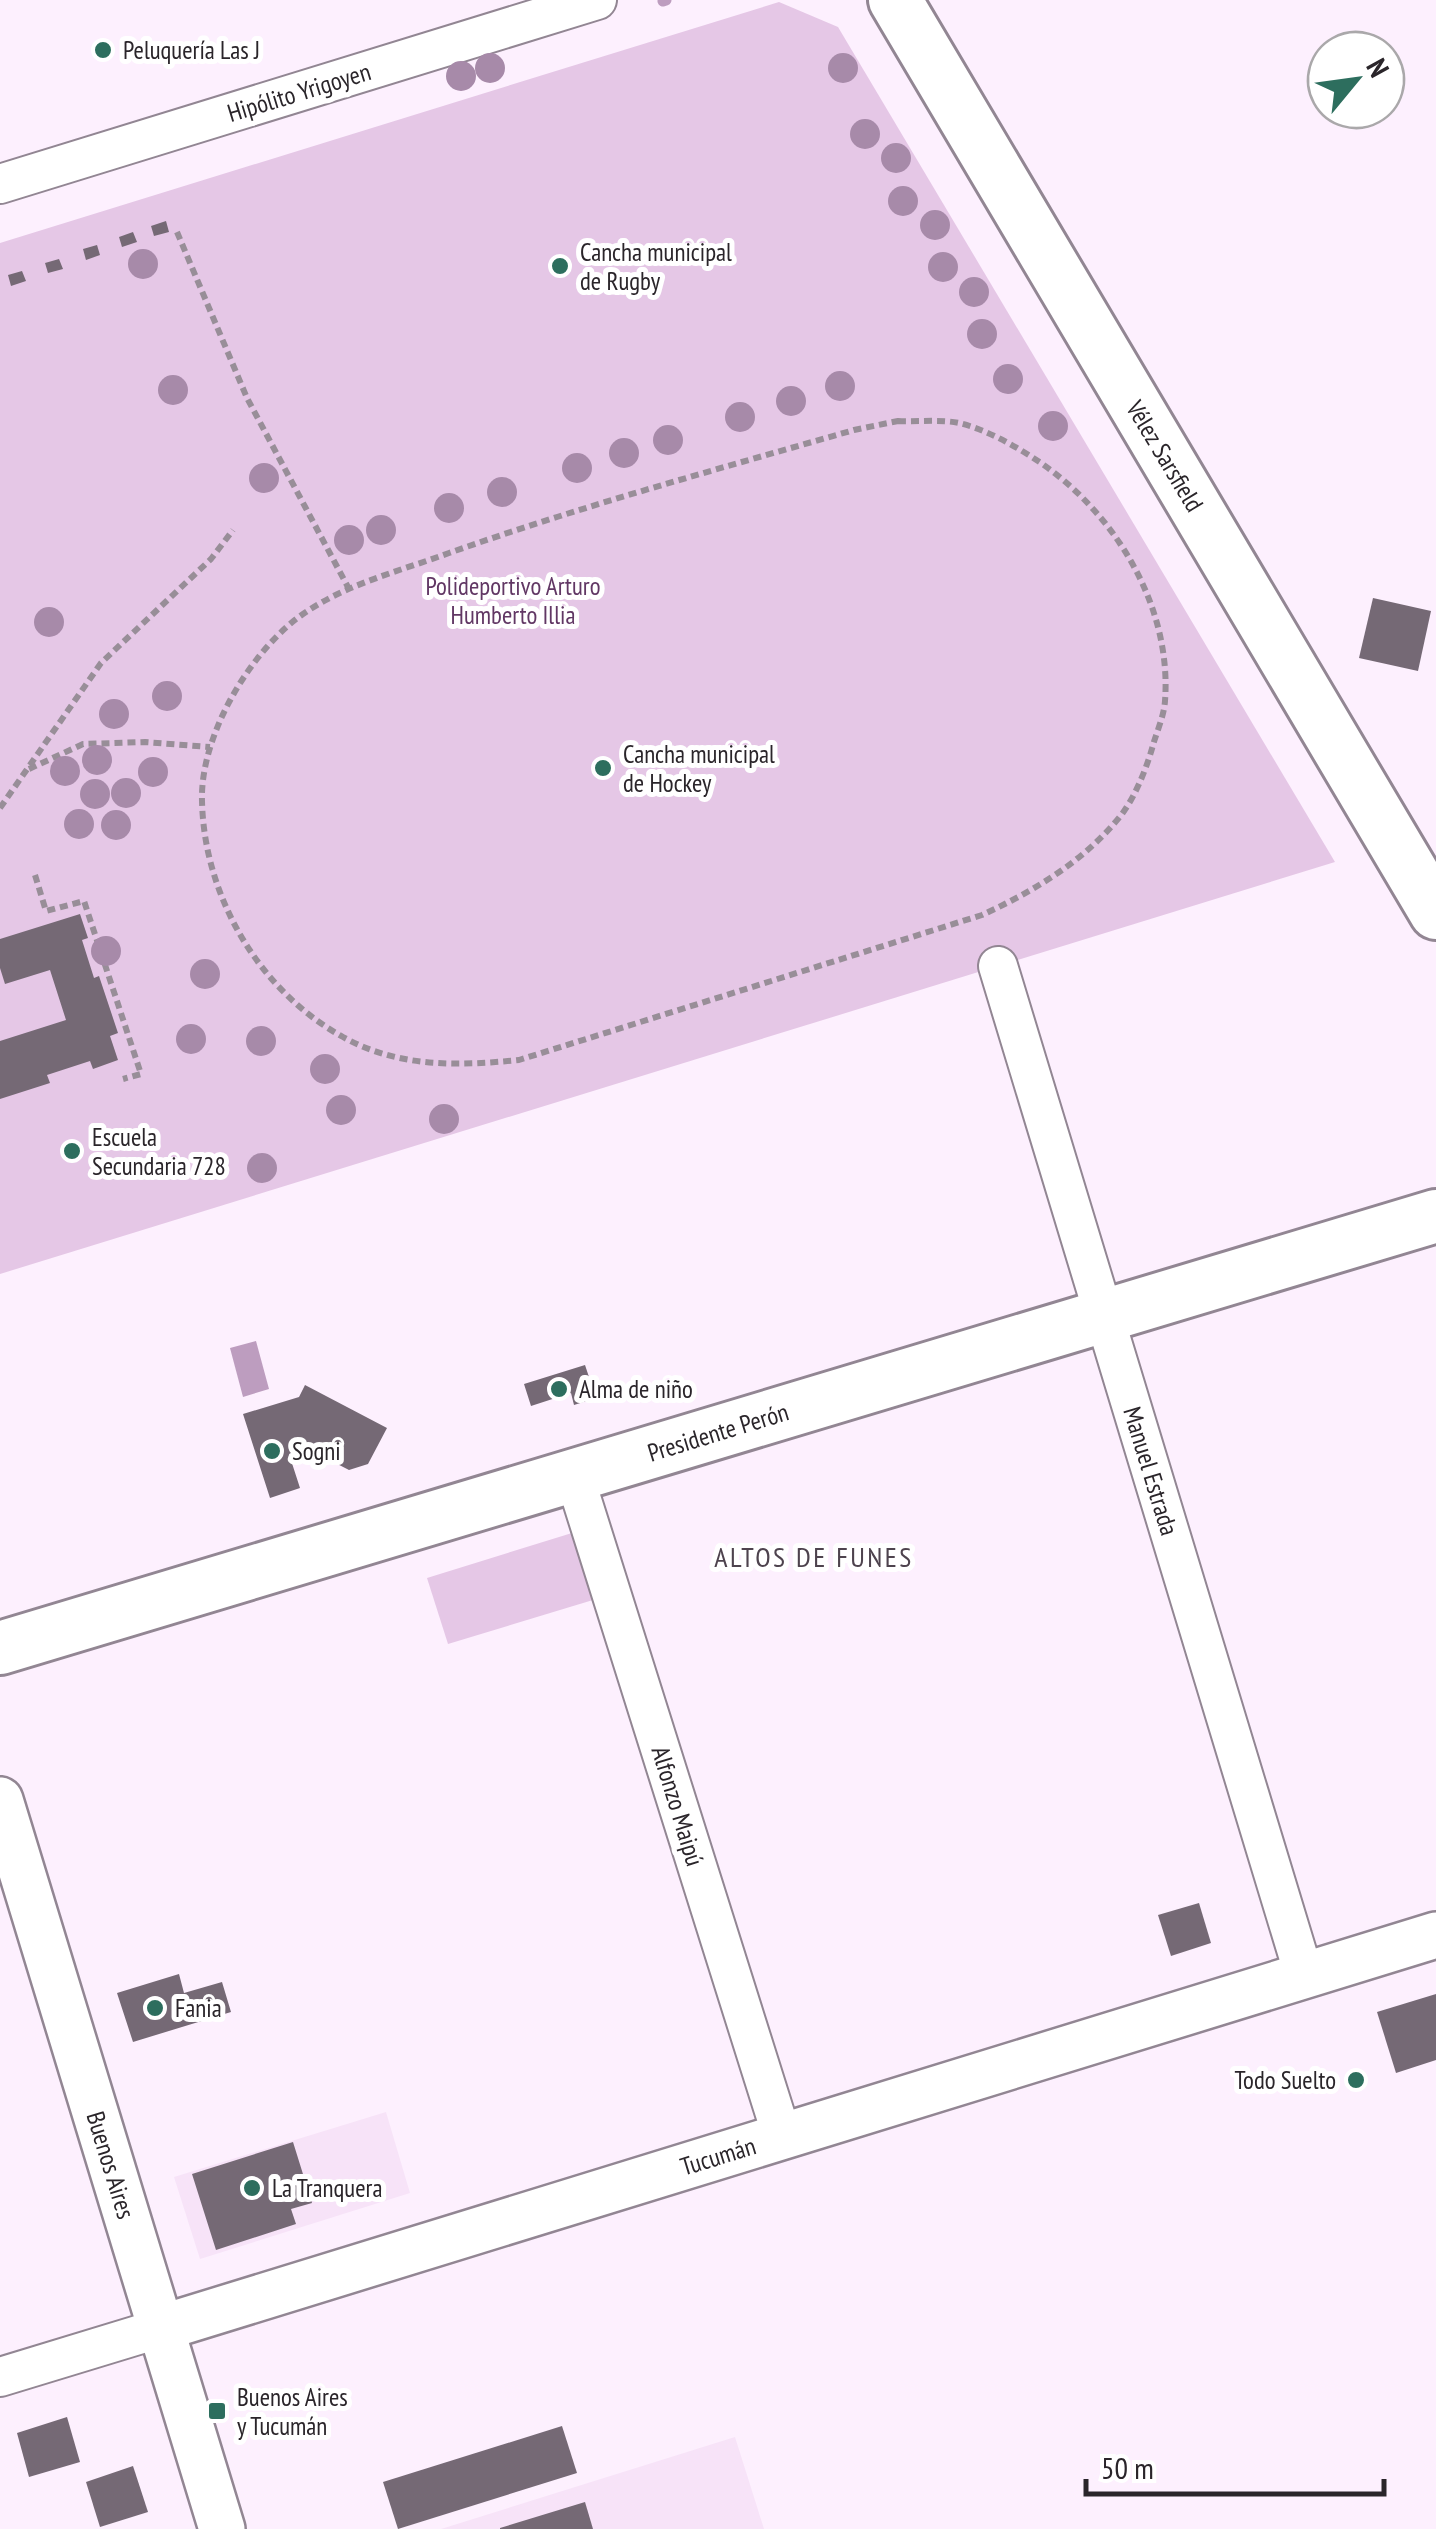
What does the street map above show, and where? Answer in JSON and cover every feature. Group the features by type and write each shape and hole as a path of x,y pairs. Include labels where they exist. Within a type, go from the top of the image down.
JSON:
{"main road":[{"name":"Vélez Sarsfield","path":"895,0 1422,859 1436,913"},
{"name":"Presidente Perón","path":"0,1648 1436,1216"}],"street":[{"name":"Hipólito Yrigoyen","path":"0,184 597,0"},
{"name":"Manuel Estrada","path":"998,966 1304,1975"},
{"name":"Alfonzo Maipú","path":"574,1475 782,2136"},
{"name":"Buenos Aires","path":"0,1800 222,2529"},
{"name":"Tucumán","path":"0,2377 1436,1935"}],"path":[{"path":"177,232 247,398 348,589"},
{"path":"898,422 959,423 1015,446 1065,480 1105,522 1143,581 1162,643 1165,703 1148,761 1123,812 1082,854 1034,891 982,915 519,1060 459,1066 399,1059 344,1038 295,1004 257,963 228,912 208,855 201,798 210,747 234,693 262,652 302,615 348,589 646,489 854,430 898,422"},
{"path":"0,808 100,663 211,559 233,530"},
{"path":"28,770 83,744 145,742 210,747"},
{"path":"35,874 46,911 84,901 141,1074 124,1079"}],"shaded area":[{"path":"256,1341 269,1389 243,1397 230,1348"},
{"path":"386,2112 410,2193 200,2259 174,2177"},
{"path":"735,2437 764,2529 441,2529"}],"green space":[{"name":"Polideportivo Arturo Humberto Illia","path":"779,2 838,27 1335,862 0,1274 0,243"},
{"path":"572,1533 593,1600 448,1644 427,1578"}],"building":[{"path":"166,221 169,232 154,236 151,226"},
{"path":"133,232 137,242 122,247 119,237"},
{"path":"97,245 100,255 86,260 83,249"},
{"path":"59,259 63,269 48,273 45,263"},
{"path":"22,271 26,281 11,286 8,275"},
{"path":"1373,598 1431,611 1418,671 1359,658"},
{"path":"80,914 88,938 82,940 94,978 99,976 118,1033 110,1036 118,1060 93,1069 90,1061 47,1075 50,1083 0,1099 0,1041 66,1020 50,970 5,984 0,968 0,939"},
{"name":"Alma de niño","path":"585,1365 596,1398 574,1405 571,1393 531,1406 524,1384"},
{"path":"305,1385 387,1428 368,1464 349,1470 314,1452 317,1445 289,1454 300,1488 270,1498 243,1414 299,1397"},
{"path":"1199,1903 1211,1943 1171,1956 1158,1915"},
{"name":"Fania","path":"179,1974 184,1993 222,1982 231,2012 133,2042 117,1993"},
{"path":"1436,1994 1436,2060 1396,2073 1377,2012"},
{"name":"La Tranquera","path":"293,2142 312,2203 291,2209 296,2224 216,2250 192,2174"},
{"path":"67,2417 80,2462 29,2477 17,2433"},
{"path":"562,2426 577,2473 398,2529 383,2482"},
{"path":"133,2466 148,2512 100,2527 86,2482"},
{"path":"585,2502 593,2529 500,2529 500,2528"}],"place":[{"name":"Peluquería Las J","path":"103,50"},
{"name":"Cancha municipal de Rugby","path":"560,266"},
{"name":"Cancha municipal de Hockey","path":"603,768"},
{"name":"Escuela Secundaria 728","path":"72,1151"},
{"name":"Alma de niño","path":"559,1389"},
{"name":"Sogni","path":"272,1451"},
{"name":"Fania","path":"155,2008"},
{"name":"Todo Suelto","path":"1356,2080"},
{"name":"La Tranquera","path":"252,2188"},
{"name":"Buenos Aires y Tucumán","path":"217,2411"}],"district":[{"name":"ALTOS DE FUNES","path":"814,1556"}]}
